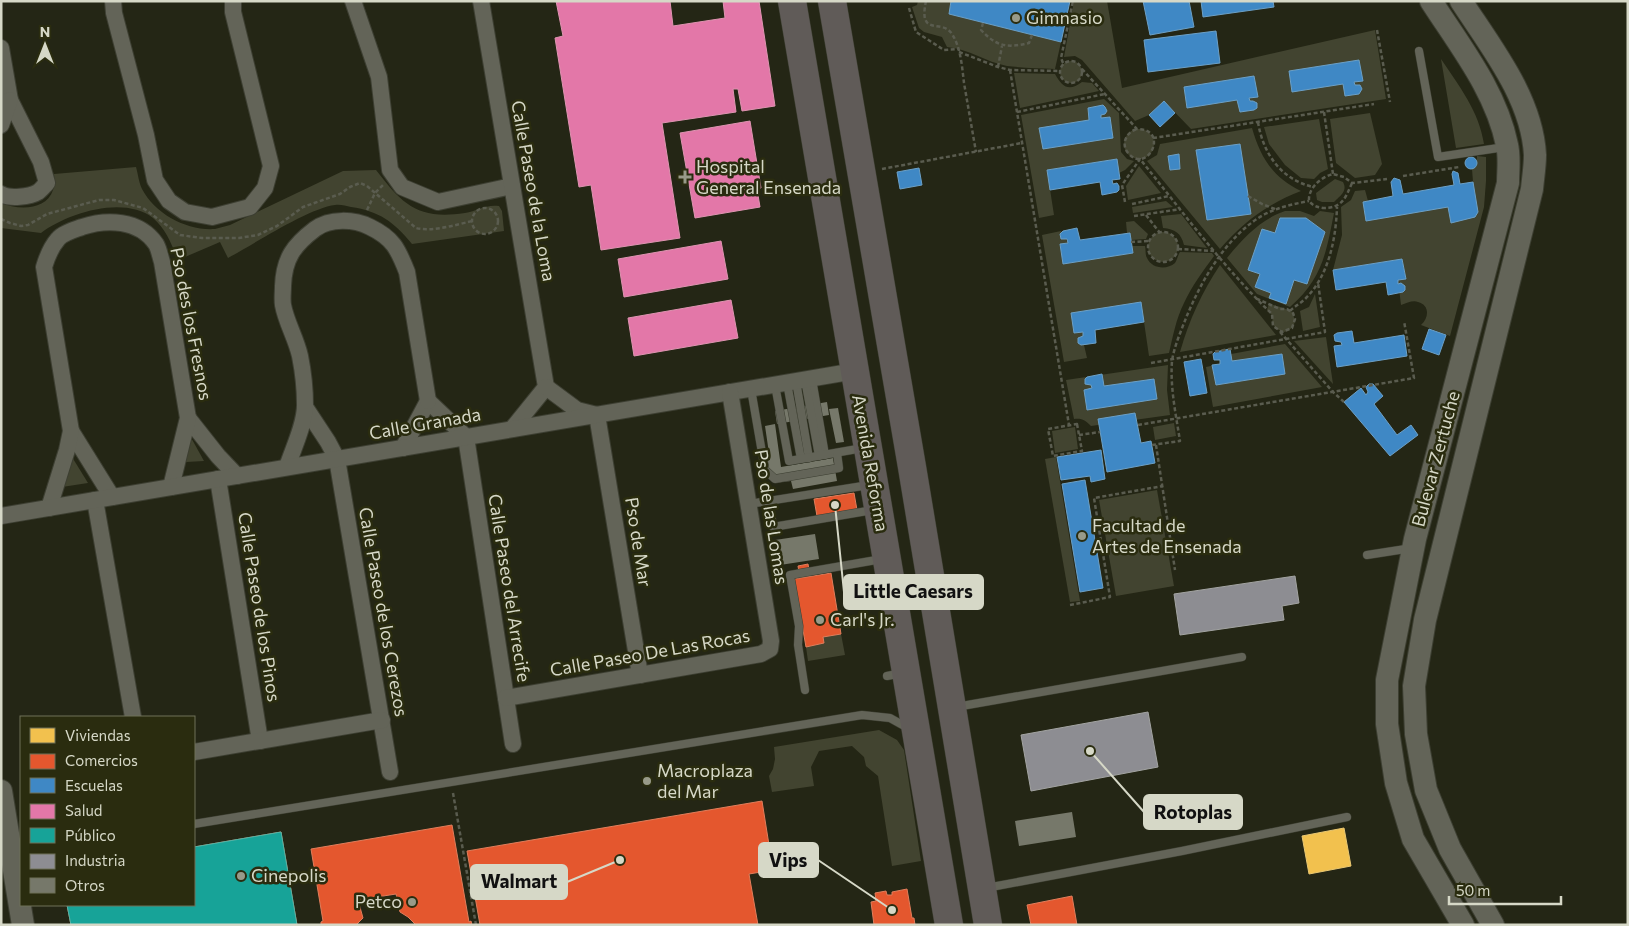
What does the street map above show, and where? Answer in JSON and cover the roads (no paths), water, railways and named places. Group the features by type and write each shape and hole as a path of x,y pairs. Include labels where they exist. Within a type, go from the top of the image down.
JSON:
{"highway":[{"name":"Avenida Reforma","path":"792,1 886,558 896,674 920,758 949,925"},
{"path":"832,1 988,925"},
{"path":"855,371 869,369 879,378 890,437 911,460"}],"main road":[{"name":"Bulevar Zertuche","path":"1431,1 1482,81 1501,121 1508,147 1508,183 1413,547 1387,680 1387,724 1396,783 1413,838 1463,925"},
{"name":"Bulevar Zertuche","path":"1460,1 1520,96 1529,123 1534,155 1532,189 1425,620 1414,686 1416,734 1426,790 1450,849 1493,925"},
{"path":"1,791 16,852 20,894"},
{"path":"21,906 23,925"}],"street":[{"path":"113,1 114,13 146,134 155,180 169,201 185,212 212,217 250,207 265,188 271,166 233,12 233,1"},
{"name":"Calle Paseo de la Loma","path":"481,1 546,387"},
{"path":"352,2 379,77 390,170 402,187 438,202 512,186"},
{"path":"1,48 10,100 41,162 46,183 38,192 30,195 5,196 1,194"},
{"path":"1,125 10,100"},
{"path":"288,467 305,407 300,355 283,304 284,276 288,258 300,241 318,227 339,220 362,223 383,233 393,242 407,272 428,401 403,448"},
{"name":"Pso des los Fresnos","path":"71,431 44,267 48,254 59,237 96,222 117,221 135,227 151,238 156,244 162,262 188,418"},
{"name":"Calle Granada","path":"1,516 855,371"},
{"path":"512,429 546,387 577,410 597,415"},
{"name":"Pso de las Lomas","path":"730,392 771,641 770,649"},
{"path":"428,401 466,437"},
{"path":"305,407 337,459"},
{"name":"Pso de Mar","path":"597,415 640,675"},
{"path":"188,418 218,456 237,476"},
{"path":"171,487 188,418"},
{"path":"71,431 112,497"},
{"path":"49,508 71,431"},
{"name":"Calle Paseo del Arrecife","path":"466,437 513,744"},
{"name":"Calle Paseo de los Cerezos","path":"337,459 390,772"},
{"name":"Calle Paseo de los Pinos","path":"218,479 260,741"},
{"path":"95,500 133,716"},
{"name":"Calle Paseo De Las Rocas","path":"506,698 760,654 770,649"},
{"path":"195,752 382,720"}],"lane":[{"path":"1419,51 1438,157 1508,147"},
{"path":"795,382 813,457"},
{"path":"795,382 813,457"},
{"path":"795,382 813,457"},
{"path":"795,382 789,462 867,447"},
{"path":"751,389 765,470 774,479 839,468 813,457"},
{"path":"769,501 774,528 876,497"},
{"path":"749,504 769,501 876,497"},
{"path":"1367,554 1413,547"},
{"path":"806,690 798,645 799,626 790,575 886,558"},
{"path":"952,708 1242,657"},
{"path":"195,824 862,715 890,718 904,725 913,732 920,758"},
{"path":"981,889 1182,851 1346,817"}],"place":[{"name":"Gimnasio","path":"1016,18"},
{"name":"Hospital General Ensenada","path":"685,177"},
{"name":"Little Caesars","path":"835,505"},
{"name":"Facultad de Artes de Ensenada","path":"1082,536"},
{"name":"Carl's Jr.","path":"820,620"},
{"name":"Rotoplas","path":"1090,751"},
{"name":"Macroplaza del Mar","path":"647,781"},
{"name":"Walmart","path":"620,860"},
{"name":"Cinepolis","path":"241,876"},
{"name":"Petco","path":"412,902"},
{"name":"Vips","path":"892,910"}]}
